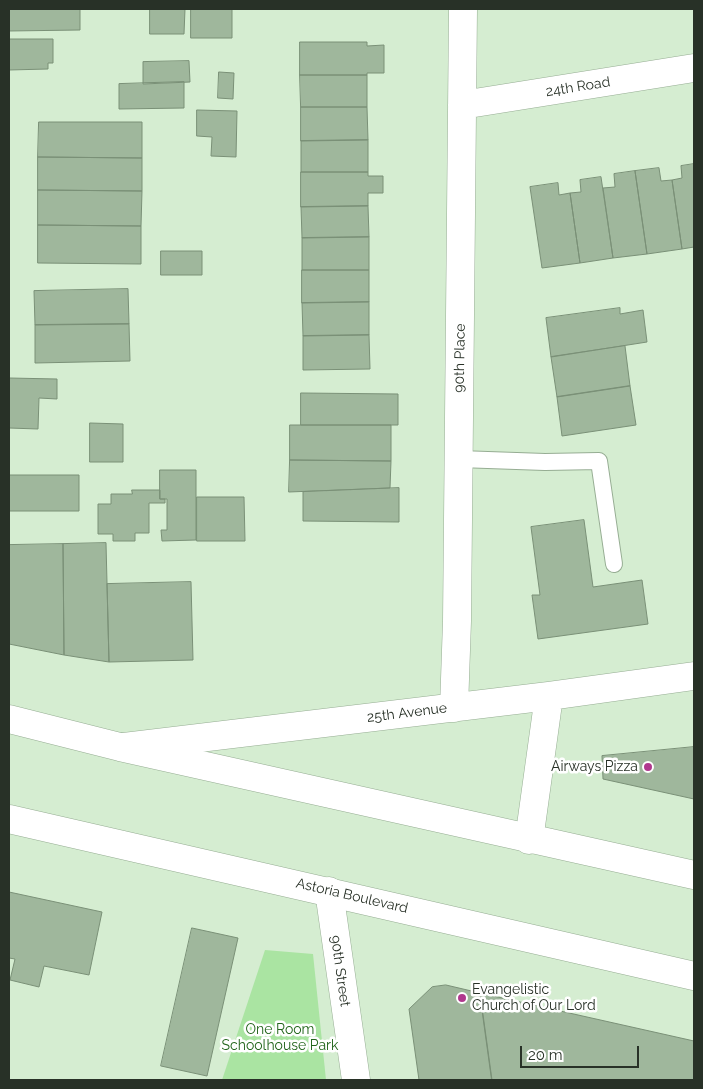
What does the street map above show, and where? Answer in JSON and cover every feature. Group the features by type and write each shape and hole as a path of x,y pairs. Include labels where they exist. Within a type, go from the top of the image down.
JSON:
{"street":[{"name":"90th Place","path":"454,708 457,621 463,9"},
{"name":"24th Road","path":"462,105 694,68"},
{"name":"25th Avenue","path":"120,747 454,708 694,676"},
{"path":"529,840 549,696"},
{"path":"9,719 120,747 529,840 694,875"},
{"name":"Astoria Boulevard","path":"9,819 694,976"},
{"name":"90th Street","path":"329,891 356,1080"}],"lane":[{"path":"459,459 545,462 600,461 614,564"}],"green space":[{"name":"One Room Schoolhouse Park","path":"265,950 313,954 326,1080 222,1080"}],"building":[{"path":"9,9 80,9 80,30 9,31"},
{"path":"150,9 185,9 184,34 150,34"},
{"path":"191,9 232,9 232,38 191,38"},
{"path":"9,39 53,39 53,63 48,63 48,69 9,70"},
{"path":"300,42 367,42 367,46 384,45 384,73 367,73 367,75 300,75"},
{"path":"189,61 190,82 143,84 143,62"},
{"path":"219,72 234,73 233,99 218,98"},
{"path":"300,75 367,75 367,107 301,107"},
{"path":"184,82 184,108 119,109 119,84"},
{"path":"301,107 367,107 368,140 301,141"},
{"path":"197,110 237,111 236,157 211,156 212,137 197,136"},
{"path":"39,122 142,122 142,158 38,157"},
{"path":"368,140 368,172 301,172 301,141"},
{"path":"38,157 142,158 142,191 38,190"},
{"path":"694,164 694,247 682,249 672,180 682,178 681,166"},
{"path":"659,168 661,181 672,180 682,249 647,254 635,171"},
{"path":"635,171 647,254 613,258 603,188 615,187 614,174"},
{"path":"301,172 368,172 368,176 383,176 383,193 368,193 368,206 301,207"},
{"path":"601,177 613,258 580,263 570,193 581,192 580,180"},
{"path":"558,183 559,195 570,193 580,263 542,268 530,187"},
{"path":"38,190 142,191 141,226 38,225"},
{"path":"368,206 369,237 302,238 301,207"},
{"path":"38,225 141,226 141,264 38,263"},
{"path":"369,237 369,270 302,270 302,238"},
{"path":"161,251 202,251 202,275 161,275"},
{"path":"302,270 369,270 369,302 302,303"},
{"path":"128,289 129,324 35,325 34,291"},
{"path":"369,302 369,335 303,336 302,303"},
{"path":"620,308 620,314 643,310 647,342 551,357 546,318"},
{"path":"129,324 130,361 35,363 35,325"},
{"path":"369,335 370,369 303,370 303,336"},
{"path":"625,346 630,386 557,397 551,357"},
{"path":"9,378 57,379 57,399 39,398 38,429 9,428"},
{"path":"630,386 636,425 562,436 557,397"},
{"path":"301,393 398,394 398,425 301,425"},
{"path":"90,423 123,424 123,462 90,462"},
{"path":"290,425 391,425 391,461 290,460"},
{"path":"290,460 391,461 390,488 289,492"},
{"path":"160,470 196,470 196,540 162,541 161,530 167,530 167,499 160,499"},
{"path":"9,475 79,475 79,511 9,511"},
{"path":"399,488 399,522 303,521 303,492"},
{"path":"132,490 160,490 160,499 165,499 165,503 149,503 149,533 135,533 135,541 113,541 113,534 98,534 98,504 111,504 111,494 132,494"},
{"path":"197,497 244,497 245,541 197,541"},
{"path":"584,520 593,587 642,580 648,624 538,639 532,595 540,595 531,527"},
{"path":"106,543 109,662 64,655 63,544"},
{"path":"63,544 64,655 9,644 9,545"},
{"path":"191,582 193,660 109,662 107,584"},
{"name":"Airways Pizza","path":"694,747 694,799 603,779 602,756"},
{"path":"9,892 102,912 89,975 44,966 39,987 10,980 15,959 9,958"},
{"path":"192,928 238,938 207,1076 161,1066"},
{"path":"446,985 480,993 492,1080 419,1080 409,1009 432,987"},
{"path":"480,993 694,1041 694,1080 492,1080"}],"place":[{"name":"Airways Pizza","path":"648,767"},
{"name":"Evangelistic Church of Our Lord","path":"462,998"}]}
